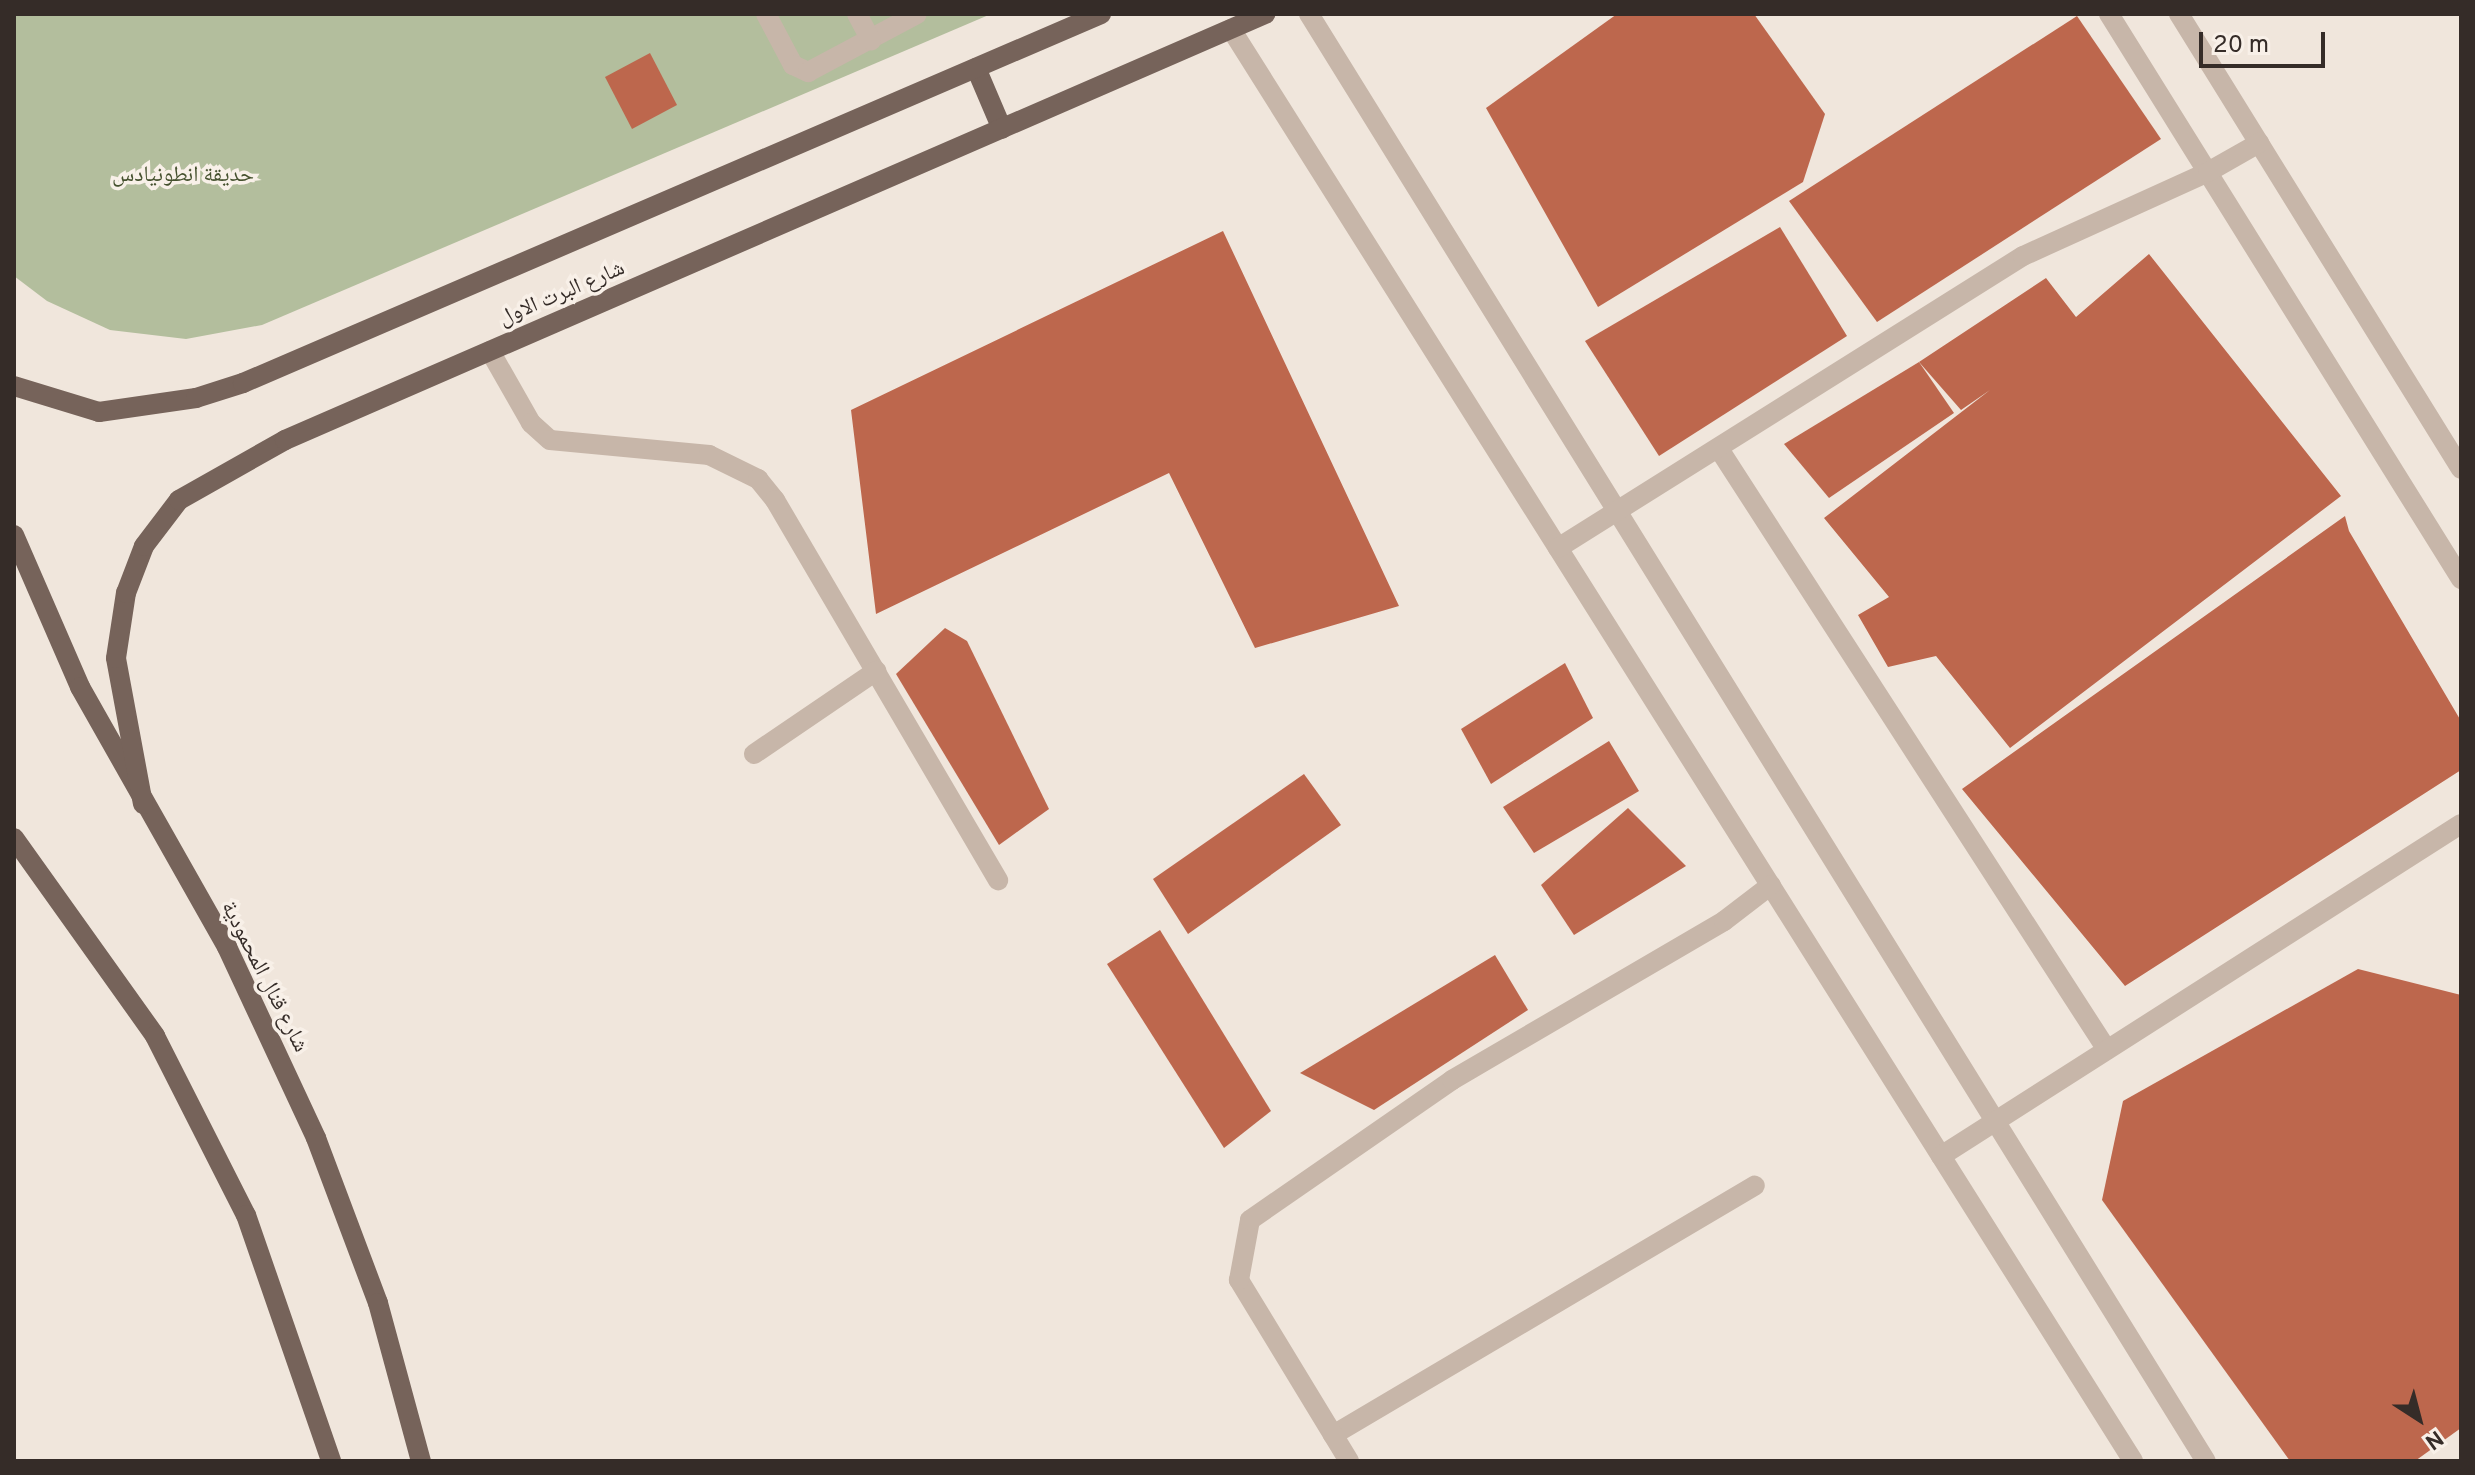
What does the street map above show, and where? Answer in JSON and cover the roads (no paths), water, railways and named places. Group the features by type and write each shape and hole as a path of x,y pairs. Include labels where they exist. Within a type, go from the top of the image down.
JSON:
{"main road":[{"name":"شارع البرت الاول","path":"14,386 99,412 196,398 243,383 1101,14"},
{"name":"شارع البرت الاول","path":"143,804 116,658 126,593 144,546 179,500 225,470 490,351 1265,14"},
{"path":"976,68 1002,129"},
{"name":"شارع قنال المحمودية","path":"14,535 80,687 143,804 227,947 316,1138 378,1303 421,1461"},
{"path":"14,838 155,1036 246,1215 331,1461"}],"street":[{"path":"766,14 793,65 808,72 917,14"},
{"path":"857,14 871,40"},
{"path":"1309,14 2206,1461"},
{"path":"2109,14 2461,579"},
{"path":"2179,14 2461,469"},
{"path":"1231,29 2133,1461"},
{"path":"1558,548 2023,256 2208,172 2259,143"},
{"path":"490,351 531,423 550,440 709,455 758,479 876,671 998,880"},
{"path":"1719,449 2107,1050"},
{"path":"754,754 876,671"},
{"path":"1941,1156 2461,824"},
{"path":"1349,1461 1239,1280 1250,1220 1452,1080 1724,921 1771,885"},
{"path":"1333,1435 1755,1185"}],"park label":[{"name":"حديقة انطونيادس","path":"183,176"}]}
